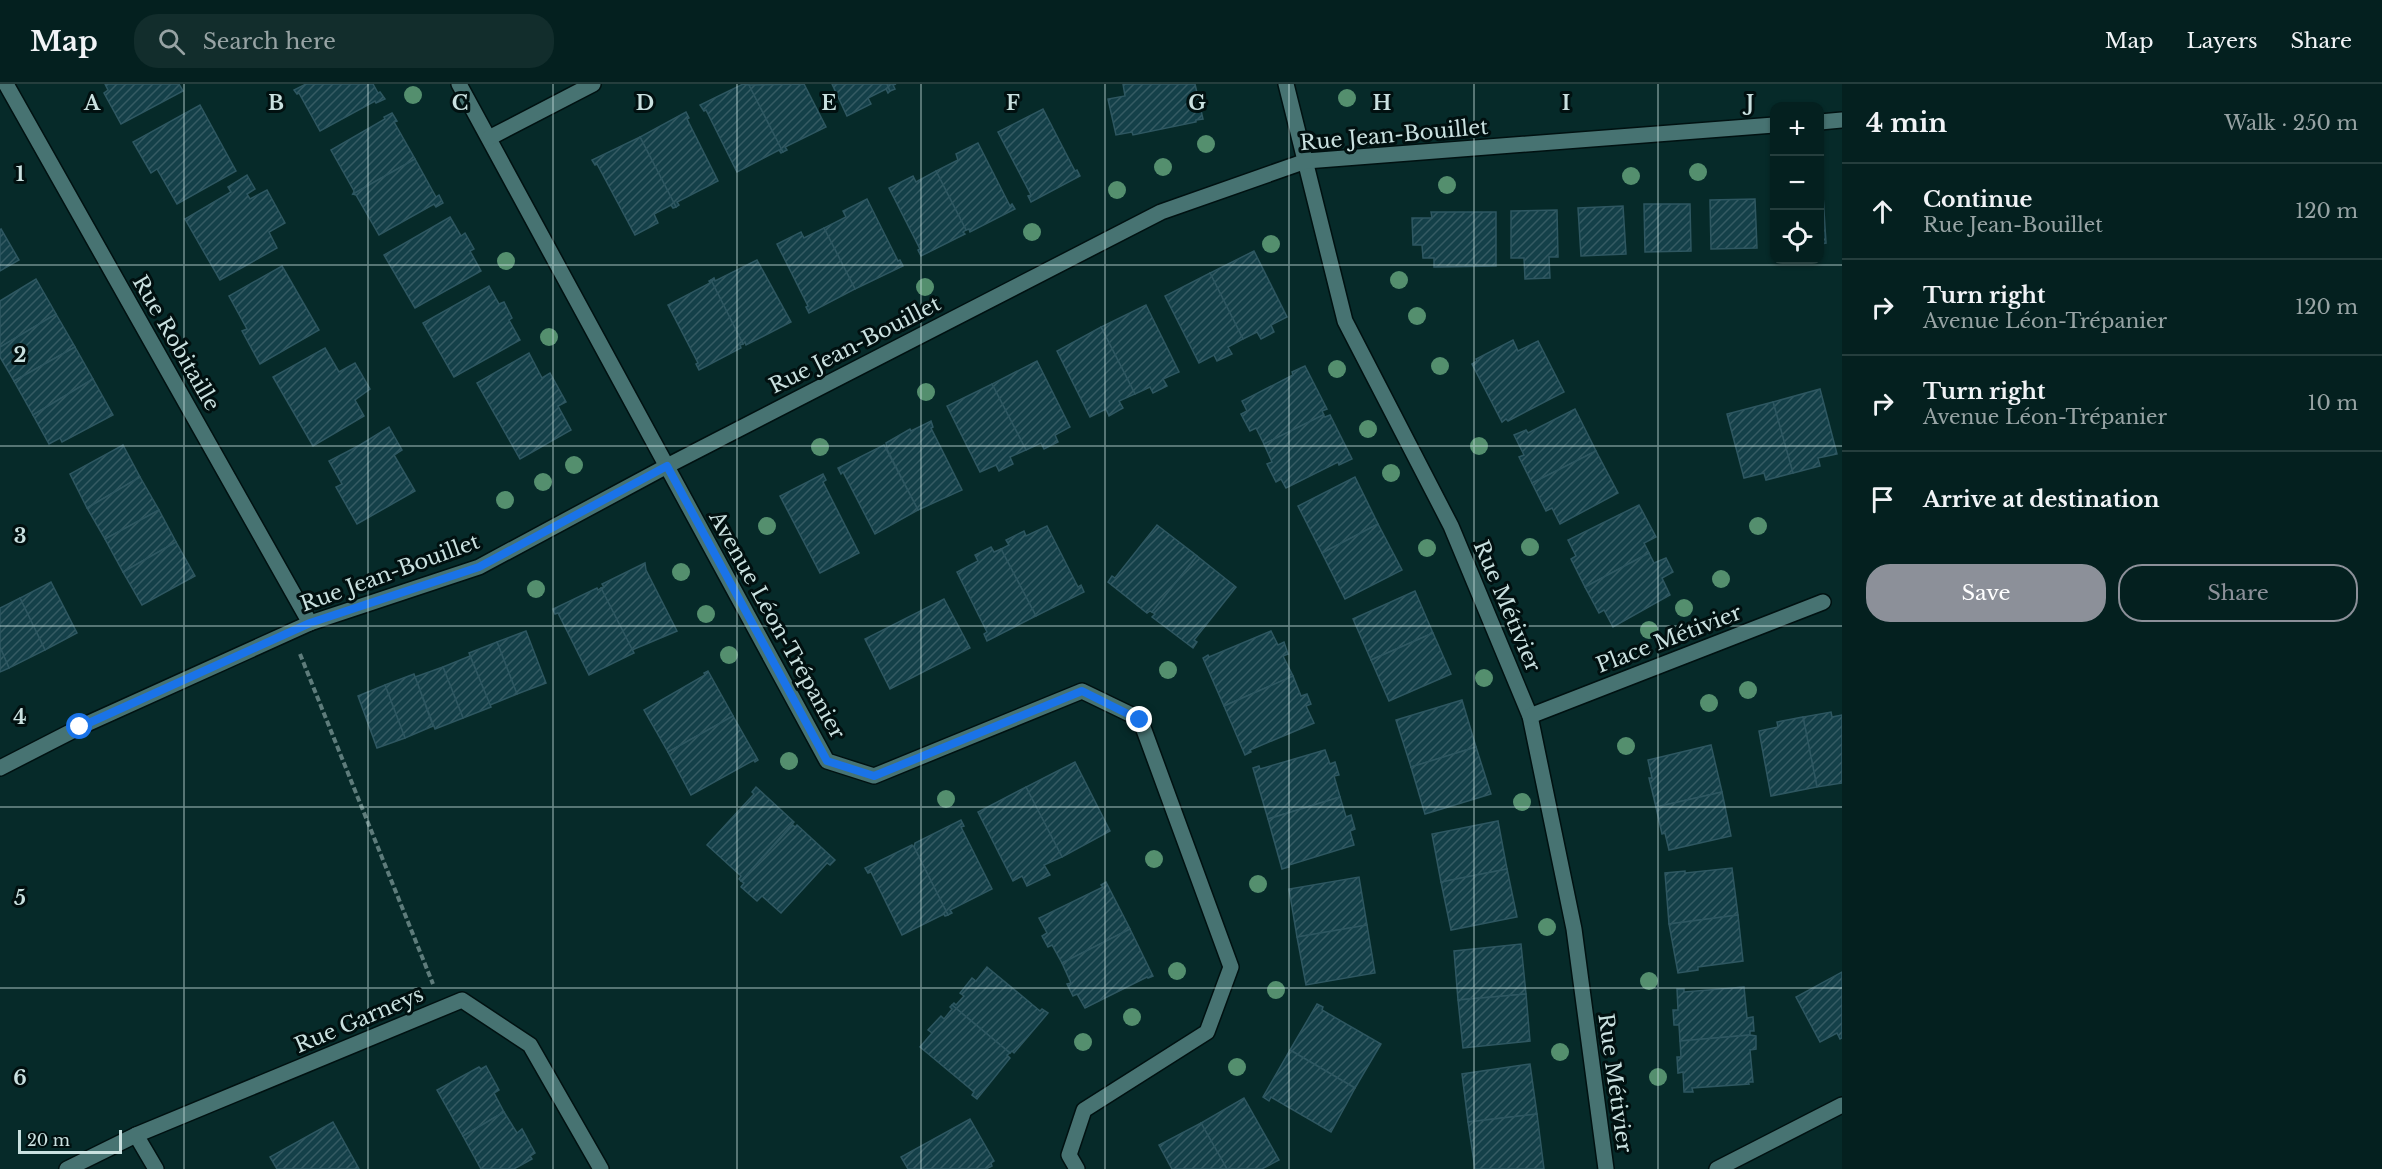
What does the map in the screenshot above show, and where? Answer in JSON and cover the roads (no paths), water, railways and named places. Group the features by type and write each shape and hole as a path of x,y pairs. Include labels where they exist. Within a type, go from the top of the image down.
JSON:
{"street":[{"name":"Rue Robitaille","path":"6,84 310,623"},
{"name":"Avenue Léon-Trépanier","path":"459,84 827,761 874,776 1082,691 1140,720 1232,967 1207,1032 1084,1110 1069,1155 1077,1169"},
{"path":"489,138 593,84"},
{"name":"Rue Métivier","path":"1286,84 1345,321 1451,526 1530,716 1574,929 1606,1169"},
{"path":"1824,122 1842,120"},
{"name":"Rue Jean-Bouillet","path":"0,768 80,727 310,623 479,567 667,466 1161,212 1306,161 1770,125"},
{"name":"Place Métivier","path":"1530,716 1823,602"},
{"name":"Rue Garneys","path":"67,1169 136,1135 462,1000 530,1045 601,1169"},
{"path":"1717,1169 1842,1105"},
{"path":"136,1135 156,1169"}]}
